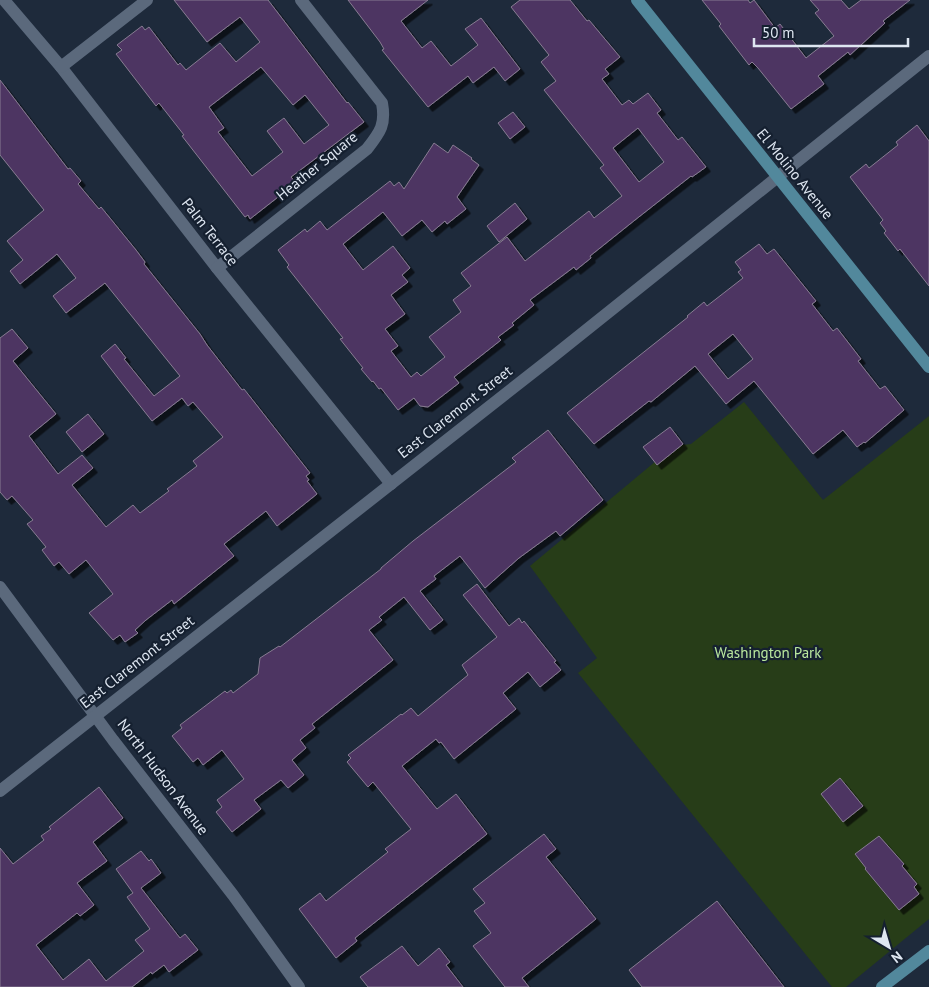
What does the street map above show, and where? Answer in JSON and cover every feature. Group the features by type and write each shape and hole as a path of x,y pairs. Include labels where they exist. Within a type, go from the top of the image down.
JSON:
{"street":[{"name":"Palm Terrace","path":"4,0 61,67 217,268 391,484"},
{"path":"61,67 147,0"},
{"name":"Heather Square","path":"217,268 367,149 380,132 385,117 382,103 301,0"},
{"name":"El Molino Avenue","path":"637,0 929,366"},
{"name":"East Claremont Street","path":"0,791 391,484 929,56"},
{"name":"North Hudson Avenue","path":"0,587 233,895 299,987"},
{"path":"882,987 929,951"}],"green space":[{"name":"Washington Park","path":"744,402 823,500 929,416 929,919 846,987 832,987 578,673 597,658 530,566 674,446 691,444"}],"building":[{"path":"174,0 268,0 347,103 364,122 291,177 296,183 250,219 248,215 245,217 182,136 184,135 159,103 156,106 116,54 122,50 117,45 142,26 145,30 149,27 178,65 180,63 186,70 220,43 236,62 260,42 240,17 207,42","holes":["261,67 293,105 305,95 329,125 304,144 284,118 267,131 283,152 252,176 218,132 224,128 209,107"]},
{"path":"348,0 428,0 401,21 422,48 431,41 451,66 478,45 465,29 481,18 520,69 505,81 494,67 473,83 468,76 428,107 382,50 384,49 380,42"},
{"path":"520,0 570,0 620,57 605,69 609,74 602,79 622,105 629,100 633,104 648,93 661,110 657,113 678,140 682,137 706,167 691,176 635,220 590,256 591,258 576,270 574,267 530,300 534,305 512,323 514,325 498,337 501,340 454,377 459,383 428,407 420,406 414,398 398,410 381,388 379,389 361,369 363,368 340,339 343,338 287,267 289,265 278,250 305,229 307,232 320,221 327,230 390,181 394,186 399,182 404,189 434,143 448,153 453,145 472,158 479,165 457,197 466,209 447,224 445,221 432,232 422,220 402,236 383,212 343,244 363,270 393,246 410,268 402,275 408,282 391,295 405,314 385,329 398,346 391,351 411,377 417,372 421,376 445,357 429,337 461,312 453,300 471,286 461,273 507,237 525,261 589,211 594,218 622,196 600,168 604,165 544,90 556,81 541,62 549,55 511,7","holes":["638,128 664,162 639,182 613,148"]},
{"path":"702,0 748,0 750,3 754,0 775,28 780,24 806,58 834,36 815,13 819,10 810,0 841,0 849,9 861,0 910,0 883,21 885,23 850,55 848,52 818,76 824,84 791,109 758,68 752,62 749,65"},
{"path":"0,80 68,169 70,168 81,181 78,184 99,209 101,207 136,250 145,262 144,264 242,390 244,389 310,473 306,476 309,480 307,481 317,494 277,526 266,511 224,544 234,556 174,604 172,600 146,620 135,630 138,633 125,642 120,635 113,640 89,613 113,594 86,560 69,574 59,562 54,566 42,550 46,547 27,524 33,520 12,496 7,500 0,492 0,338 12,329 28,348 13,361 56,414 29,436 58,474 82,455 93,468 72,485 106,527 133,505 140,513 169,491 167,489 197,466 193,461 223,437 193,402 188,406 182,398 152,421 101,356 115,344 126,358 124,359 154,396 180,376 105,283 66,313 53,296 76,278 57,254 20,284 10,271 23,260 7,241 44,210 0,155"},
{"path":"513,112 525,127 510,139 498,123"},
{"path":"917,125 929,141 929,286 900,249 898,251 884,233 886,231 880,223 883,220 850,177 866,164 869,168 898,145 896,142"},
{"path":"515,203 527,219 499,242 487,226"},
{"path":"759,244 767,254 774,249 816,301 812,304 833,331 837,328 861,359 858,361 880,389 885,386 904,410 865,443 857,447 843,430 813,454 754,381 726,404 695,366 651,402 649,401 594,444 567,413 688,317 704,302 707,306 743,278 738,272 741,270 735,262","holes":["733,334 753,359 728,379 708,354"]},
{"path":"88,414 104,434 82,452 66,432"},
{"path":"670,427 683,444 657,465 643,447"},
{"path":"548,430 603,500 560,536 556,531 519,558 485,588 460,556 434,576 436,579 420,591 443,620 430,630 404,597 379,617 382,620 369,630 393,660 312,724 315,728 300,740 306,748 292,760 304,775 288,788 281,780 254,800 261,809 232,832 216,812 222,807 217,800 244,779 222,750 203,765 198,758 193,762 172,736 182,728 180,725 225,691 227,693 231,690 233,693 258,674 260,658 280,647 381,569 413,541 516,462 512,458"},
{"path":"477,584 509,626 519,618 522,623 524,621 561,670 540,687 528,672 503,693 516,709 454,759 441,742 439,743 436,739 402,766 437,809 456,794 487,834 355,938 357,941 336,958 299,909 320,893 326,901 388,852 385,849 411,829 373,782 368,787 347,762 351,758 348,755 411,708 418,716 468,675 462,665 497,637 463,595"},
{"path":"840,778 863,806 843,822 821,794"},
{"path":"99,787 123,818 93,842 107,861 77,883 94,905 80,916 77,913 36,945 63,980 89,959 106,981 144,951 135,940 150,929 127,897 133,893 116,869 141,851 149,861 151,859 161,873 141,888 180,938 185,934 198,950 169,972 164,965 152,974 151,972 132,987 0,987 0,848 13,864 44,840 41,836 51,829 49,827"},
{"path":"544,834 556,849 546,857 596,919 522,978 529,987 505,987 473,946 491,933 474,911 485,903 473,889"},
{"path":"879,836 904,864 902,866 917,884 914,887 919,894 899,910 855,854"},
{"path":"717,901 784,987 642,987 629,970"},
{"path":"402,946 418,966 439,948 450,962 446,965 463,987 368,987 360,977"}]}
